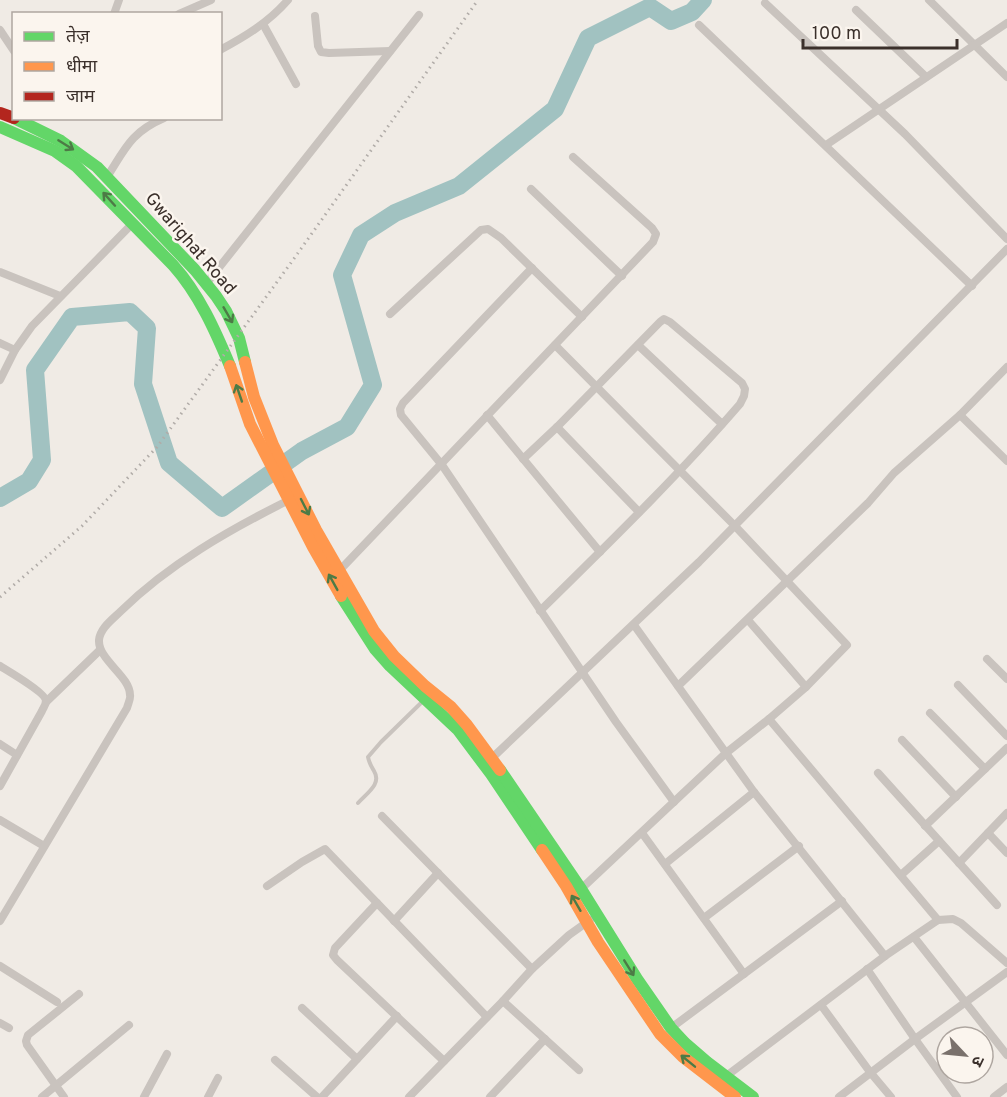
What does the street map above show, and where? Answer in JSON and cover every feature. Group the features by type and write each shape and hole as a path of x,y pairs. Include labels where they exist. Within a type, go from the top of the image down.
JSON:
{"street":[{"path":"184,12 211,0"},
{"path":"222,49 263,24 288,0"},
{"path":"929,0 1007,76"},
{"path":"765,3 904,134 1007,239"},
{"path":"856,10 926,77"},
{"path":"206,284 419,15"},
{"path":"315,16 318,46 321,52 390,51"},
{"path":"826,145 1007,23"},
{"path":"263,24 296,84"},
{"path":"699,25 972,286"},
{"path":"0,30 12,48"},
{"name":"Gwarighat Road","path":"21,120 61,141 97,167 172,244 206,284 226,311 239,338 267,446"},
{"path":"107,177 134,136 160,120"},
{"path":"0,127 36,142 76,166 187,281 202,305 230,364 250,424 267,446 343,599 375,649 458,730 491,774 566,886 604,951 660,1034 682,1057 735,1097"},
{"path":"339,571 653,242 656,234 652,228 573,157"},
{"path":"531,189 621,276"},
{"path":"0,380 15,350 32,326 132,224"},
{"path":"390,314 481,230 488,229 501,238 582,316"},
{"path":"492,758 699,562 1007,249"},
{"path":"989,268 1007,258"},
{"path":"532,268 403,403 400,409 402,415 441,465 616,722 674,802"},
{"path":"0,272 60,296"},
{"path":"523,459 664,319 742,383 745,389 740,404 679,471 540,611"},
{"path":"0,343 15,350"},
{"path":"555,345 735,526 847,645 806,687 726,753 581,890"},
{"path":"638,345 722,424"},
{"path":"678,686 868,503 894,473 960,415 1007,367"},
{"path":"487,415 600,552"},
{"path":"960,415 1007,461"},
{"path":"557,427 639,512"},
{"path":"288,492 339,571 374,631 394,656 451,707 492,758 671,1028 725,1077 753,1097"},
{"path":"0,921 127,708 131,695 128,686 100,650 99,638 104,628 159,578 214,540 252,519 288,492"},
{"path":"748,620 806,687"},
{"path":"634,625 754,792 885,956"},
{"path":"0,786 46,702 100,650"},
{"path":"987,659 1007,680"},
{"path":"0,666 38,691 44,696 46,702"},
{"path":"958,685 1007,736"},
{"path":"930,713 985,769"},
{"path":"769,719 938,920"},
{"path":"902,740 956,797"},
{"path":"0,744 17,755"},
{"path":"925,826 1007,748"},
{"path":"878,773 997,905"},
{"path":"665,864 754,792"},
{"path":"959,862 1007,813"},
{"path":"382,816 532,969"},
{"path":"0,820 44,846"},
{"path":"642,833 744,974"},
{"path":"988,833 1007,853"},
{"path":"901,875 939,841"},
{"path":"704,918 799,846"},
{"path":"267,886 325,849 487,1017"},
{"path":"394,921 438,873"},
{"path":"671,1028 842,901"},
{"path":"377,903 334,948 333,955 444,1061"},
{"path":"409,1097 532,969 569,935 598,915"},
{"path":"725,1077 867,969 938,920 953,918 1007,963"},
{"path":"914,936 1007,1055"},
{"path":"0,966 57,1002"},
{"path":"867,969 957,1097"},
{"path":"839,1097 1007,972"},
{"path":"64,1097 26,1041 28,1035 80,994"},
{"path":"503,1001 579,1070"},
{"path":"821,1005 891,1097"},
{"path":"302,1008 357,1059"},
{"path":"322,1097 396,1016"},
{"path":"0,1023 9,1028"},
{"path":"42,1097 129,1025"},
{"path":"490,1097 545,1039"},
{"path":"144,1096 167,1054"},
{"path":"275,1060 317,1097"},
{"path":"208,1097 218,1078"},
{"path":"994,1097 1007,1087"}],"lane":[{"path":"358,803 377,782 368,757 426,699"}],"waterway":[{"path":"0,498 29,481 42,460 35,370 72,317 130,312 147,328 143,384 169,463 222,508 302,451 347,427 373,385 342,275 361,235 395,213 459,186 555,109 588,38 650,7 671,21 692,12 703,0"}],"railway":[{"path":"0,597 82,526 157,447 478,0"}],"traffic: fast":[{"path":"18,120 61,141 97,167 195,270 226,311 239,338 245,362"},
{"path":"0,127 55,151 76,166 173,265 199,300 230,366"},
{"path":"341,596 375,649 458,730 491,774 542,850"},
{"path":"500,770 671,1028 707,1062 753,1097"}],"traffic: slow":[{"path":"245,362 254,397 273,445 316,530 374,631 394,656 451,707 500,770"},
{"path":"230,366 250,424 313,547 341,596"},
{"path":"542,850 598,942 660,1034 683,1057 735,1097"}],"traffic: jam":[{"path":"0,113 12,117"}]}
